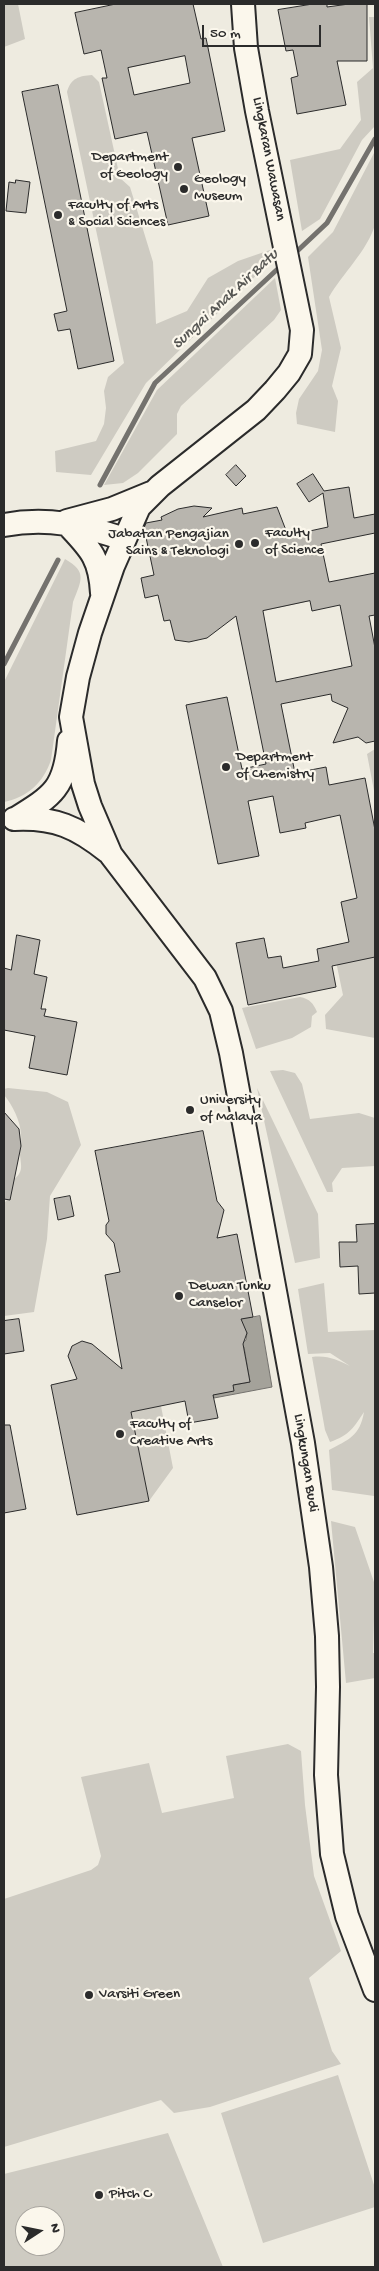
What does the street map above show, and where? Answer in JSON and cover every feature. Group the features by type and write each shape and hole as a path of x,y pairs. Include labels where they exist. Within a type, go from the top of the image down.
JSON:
{"street":[{"name":"Lingkaran Wawasan","path":"124,539 139,507 154,492 256,410 275,390 295,364 300,354 302,340 292,277 246,48 243,4"},
{"path":"64,522 112,509 154,492"},
{"path":"4,525 43,521 64,522 124,539 102,594 78,677 71,717 68,758 61,781 52,795 10,820"},
{"path":"64,522 95,557 101,575 102,594"},
{"path":"71,717 83,784 90,806 111,855"},
{"path":"10,820 40,819 66,825 90,837 111,855"},
{"name":"Lingkungan Budi","path":"111,855 182,946 212,989 221,1011 235,1070 302,1443 321,1567 327,1644 326,1775 332,1854 347,1916 375,1990"}],"shaded area":[{"path":"4,4 18,4 25,39 4,47"},
{"path":"369,17 375,17 375,126 362,140 320,219 302,231 290,160 340,149 361,120 357,82 373,68"},
{"path":"92,75 99,82 120,178 130,187 153,262 156,324 187,311 208,278 238,261 270,250 272,260 146,383 91,475 56,472 55,451 96,441 104,424 106,408 104,391 108,377 124,363 67,92 73,81 83,76"},
{"path":"375,151 377,200 375,225 361,253 329,297 341,348 332,386 338,401 335,432 297,424 296,413 299,399 318,371 322,350 308,257 333,232"},
{"path":"275,278 281,310 274,320 181,406 177,414 177,434 138,473 123,483 104,485 157,390"},
{"path":"65,559 77,568 81,578 73,602 51,760 44,776 34,788 20,797 4,802 4,682"},
{"path":"375,749 375,796 367,754"},
{"path":"334,952 353,961 375,956 375,1038 326,1029 325,1015 343,995"},
{"path":"300,997 311,1002 317,1012 312,1016 311,1027 292,1038 256,1049 242,1008"},
{"path":"283,1070 295,1073 302,1084 310,1119 359,1113 375,1118 375,1166 342,1168 332,1183 333,1192 327,1192 270,1071"},
{"path":"257,1088 318,1214 320,1258 295,1263"},
{"path":"4,1089 47,1092 68,1102 81,1145 50,1196 47,1239 34,1312 4,1316 4,1203 10,1197 13,1180 19,1174 21,1166 21,1130 16,1114 4,1095"},
{"path":"324,1283 328,1332 375,1330 374,1496 332,1490 329,1450 347,1440 356,1432 360,1427 364,1412 351,1430 330,1442 325,1430 312,1357 328,1357 350,1366 330,1353 308,1354 298,1289"},
{"path":"260,1316 272,1387 214,1398 212,1389 250,1382 244,1347 241,1344 246,1340 247,1333 239,1320"},
{"path":"161,1406 173,1468 149,1501 131,1412"},
{"path":"331,1521 355,1527 375,1585 373,1653 375,1653 375,1678 346,1683"},
{"path":"288,1744 301,1751 305,1805 314,1876 341,1951 309,1978 332,2051 341,2064 210,2107 174,2113 161,2100 4,2147 4,1899 91,1870 98,1865 101,1856 81,1777 149,1763 162,1813 234,1798 226,1756"},
{"path":"338,2075 375,2188 375,2207 263,2243 221,2113"},
{"name":"Pitch C","path":"168,2133 223,2267 4,2267 4,2174"}],"building":[{"path":"116,4 193,4 201,39 206,38 225,131 192,138 209,216 168,225 147,132 115,139 102,78 107,78 101,50 84,54 75,13","holes":["185,56 190,83 134,95 128,68"]},
{"path":"313,4 327,4 327,7 367,4 367,61 337,61 346,105 297,114 291,78 298,76 293,50 286,51 278,10"},
{"path":"58,85 114,361 78,369 70,329 58,331 54,314 67,311 22,92"},
{"path":"16,180 30,182 26,213 6,211 9,182 15,183"},
{"path":"236,465 246,476 236,486 226,475"},
{"path":"313,474 324,491 349,487 354,518 375,514 375,533 321,544 329,582 375,573 375,615 369,616 375,648 375,741 366,743 358,737 333,743 348,708 332,701 331,694 281,704 295,773 326,767 329,785 365,778 375,830 375,957 332,966 336,987 248,1005 236,943 264,938 268,958 281,956 283,968 319,961 317,949 349,942 341,902 357,898 340,815 305,823 306,828 280,833 273,796 248,801 259,856 218,864 186,705 227,697 242,769 266,764 236,616 207,638 189,642 175,640 170,620 164,621 158,595 145,598 141,578 154,575 144,528 146,523 162,520 161,517 178,509 194,506 212,508 203,517 242,508 243,514 277,507 287,533 295,531 296,534 328,527 323,493 309,502 297,484","holes":["310,601 312,611 340,605 352,666 276,682 263,611"]},
{"path":"17,935 40,940 34,974 47,977 41,1009 46,1009 44,1016 77,1022 67,1075 29,1068 35,1036 4,1030 4,968 11,970"},
{"path":"4,1112 19,1129 21,1146 10,1200 4,1199"},
{"path":"203,1131 217,1201 224,1210 217,1238 237,1234 253,1317 241,1319 247,1333 243,1344 250,1382 233,1385 234,1391 213,1395 218,1418 189,1423 185,1401 131,1412 149,1501 77,1515 51,1385 77,1379 68,1356 72,1346 82,1341 92,1344 122,1369 105,1275 120,1272 114,1243 106,1234 106,1225 109,1221 95,1151"},
{"path":"70,1196 74,1216 58,1220 54,1199"},
{"path":"375,1224 375,1293 359,1294 358,1266 340,1267 339,1242 357,1242 356,1225"},
{"path":"19,1319 24,1351 4,1354 4,1321"},
{"path":"4,1425 10,1425 26,1509 4,1513"}],"waterway":[{"name":"Sungai Anak Air Batu","path":"293,255 327,223 375,139"},
{"name":"Sungai Anak Air Batu","path":"100,485 155,383 283,264"},
{"name":"Sungai Anak Air Batu","path":"4,664 58,560"}],"place":[{"name":"Department of Geology","path":"178,167"},
{"name":"Geology Museum","path":"184,189"},
{"name":"Faculty of Arts & Social Sciences","path":"58,215"},
{"name":"Faculty of Science","path":"255,543"},
{"name":"Jabatan Pengajian Sains & Teknologi","path":"239,544"},
{"name":"Department of Chemistry","path":"226,767"},
{"name":"University of Malaya","path":"190,1110"},
{"name":"Dewan Tunku Canselor","path":"179,1296"},
{"name":"Faculty of Creative Arts","path":"120,1434"},
{"name":"Varsiti Green","path":"89,1995"},
{"name":"Pitch C","path":"99,2195"}]}
